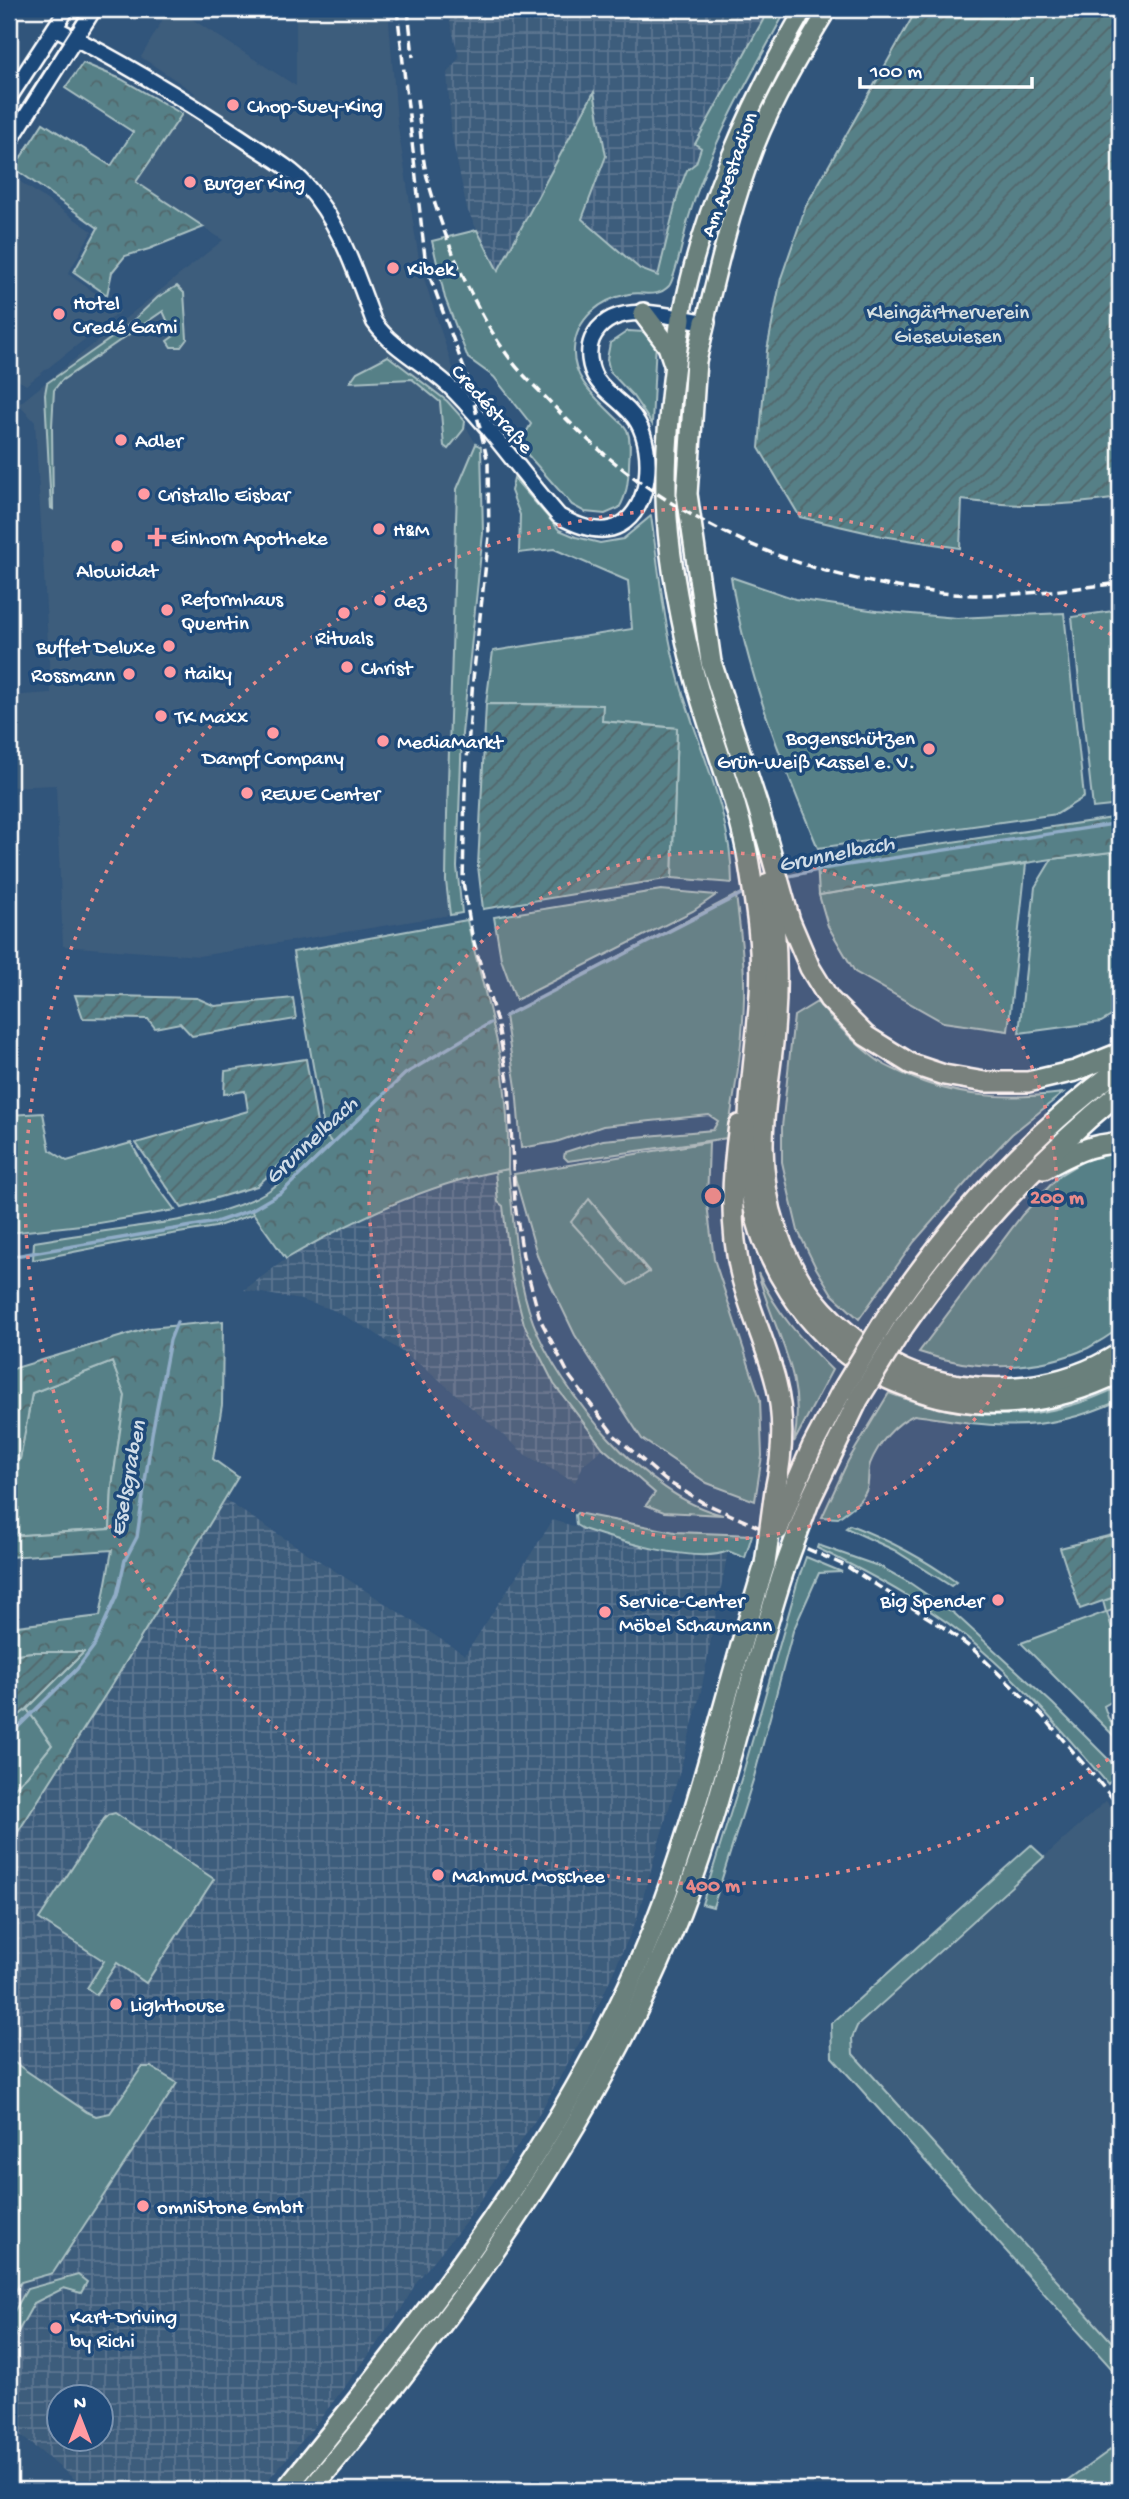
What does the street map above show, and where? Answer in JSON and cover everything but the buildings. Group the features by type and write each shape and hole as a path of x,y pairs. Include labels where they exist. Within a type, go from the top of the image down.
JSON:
{"highway":[{"path":"643,313 668,346 674,365"},
{"path":"681,318 674,365 666,498 673,558 693,668 729,781 762,858 771,906 761,972 749,1139 750,1187 761,1235 784,1283 799,1306 837,1346 870,1370 918,1391 969,1402 996,1404 1050,1399 1073,1393 1120,1371"},
{"path":"705,322 695,375 687,494 711,662 750,786 771,906 777,985 764,1121 765,1186 769,1208 784,1251 810,1295 849,1336 876,1355 920,1376 946,1383 989,1388 1035,1385 1089,1370 1120,1353"},
{"path":"771,906 829,999 866,1036 911,1064 958,1078 1007,1083 1049,1079 1120,1053"},
{"path":"754,1049 743,1095 734,1158 734,1227 741,1275 776,1381 782,1439 792,1495"},
{"path":"311,2490 404,2372 512,2223 581,2115 630,2026 671,1937 706,1838 756,1657 792,1495 813,1447 849,1397 894,1324 917,1274 999,1178 1039,1137 1120,1068"},
{"path":"894,1324 1019,1184 1120,1092"},
{"path":"1019,1184 1075,1152 1108,1143 1120,1143"},
{"path":"285,2490 380,2371 489,2222 547,2136 611,2022 652,1931 684,1844 774,1567"}],"main road":[{"path":"9,98 68,9"},
{"path":"9,143 94,9"},
{"name":"Am Auestadion","path":"681,318 701,232 736,142 762,85 804,9"},
{"name":"Am Auestadion","path":"705,322 725,242 755,146 802,51 828,9"},
{"path":"55,28 76,39"},
{"name":"Credéstraße","path":"76,39 192,106 295,174 335,226 351,258 374,322 380,331 445,383 478,415 559,516 575,525 602,530 617,527 638,510 643,499 646,456 638,423 597,380 590,363 590,345 600,326 620,314 643,313 705,322"}],"shaded area":[{"path":"169,9 176,9 296,86 296,9 388,9 397,121 420,266 458,384 457,411 476,444 457,489 447,815 446,881 450,915 199,956 63,946 56,785 9,787 9,696 51,693 35,422 19,404 223,240 136,183 195,93 141,57"},
{"path":"447,9 769,9 695,144 701,148 696,163 687,170 678,193 658,276 640,269 582,219 606,156 497,272 467,209 452,137 447,73 459,58"},
{"path":"9,174 92,231 68,274 121,311 26,385 9,374"},
{"path":"495,1171 498,1202 503,1205 511,1273 554,1384 603,1448 584,1464 575,1482 526,1455 429,1371 372,1331 331,1309 301,1300 244,1290 286,1259 333,1231 461,1179"},
{"path":"225,1500 465,1655 553,1520 660,1549 717,1556 728,1551 701,1691 681,1767 636,1921 591,2022 538,2116 465,2223 417,2281 402,2308 366,2359 313,2428 259,2490 88,2490 9,2426 9,1846"},
{"path":"1106,1801 1120,1818 1120,2351 853,2054 852,2038 857,2026"}],"green space":[{"path":"769,9 787,9 732,112 708,165 688,220 672,281 659,292 629,294 600,305 585,319 576,338 574,359 581,378 592,394 627,430 630,444 628,483 619,508 605,514 585,512 572,505 519,445 531,424 494,377 468,358 445,298 432,241 477,230 498,271 594,92 606,156 582,219 640,269 658,276 678,193 687,170 696,163 701,148 695,144"},
{"name":"Kleingärtnerverein Giesewiesen","path":"917,9 1120,9 1120,498 1041,505 962,500 960,548 882,536 800,517 759,448 767,350 781,278 806,206"},
{"path":"83,63 121,79 182,114 136,182 204,227 125,256 112,272 107,295 74,272 98,228 14,168 43,123 111,166 133,132 65,88"},
{"path":"177,286 184,293 187,339 181,347 171,347 167,341 174,336 163,311 61,381 54,390 53,509 51,508 45,394 47,383 123,330 158,297"},
{"path":"628,331 644,332 656,340 652,424 632,395 610,372 607,359 610,343"},
{"path":"388,356 447,401 465,421 464,429 448,449 444,446 440,402 412,379 350,382 357,372"},
{"path":"476,444 481,447 483,533 462,734 457,867 462,913 450,915 446,881 447,815 457,489"},
{"path":"514,478 559,530 576,537 600,543 623,539 651,516 669,640 679,680 720,806 731,857 732,883 672,878 677,728 601,721 602,705 486,704 493,651 632,629 628,581 554,549 519,553 520,515 511,491"},
{"name":"Bogenschützen Grün-Weiß Kassel e. V.","path":"731,577 795,599 877,611 957,618 1064,613 1084,797 1057,814 818,848 755,681"},
{"path":"1120,610 1120,805 1093,808 1072,617"},
{"path":"486,704 603,705 602,721 677,728 672,878 483,909 478,866"},
{"path":"1120,817 1120,851 819,895 817,862"},
{"path":"1120,851 1120,1011 1101,1022 1019,1033 1035,887 1052,859"},
{"path":"1026,864 1008,1031 943,1022 855,972 828,926 819,895"},
{"path":"661,890 716,895 693,911 516,1000 501,959 494,917"},
{"path":"736,895 744,998 736,1085 727,1138 568,1161 564,1157 565,1152 603,1140 713,1130 718,1121 709,1115 603,1126 556,1142 521,1148 516,1087 505,1016"},
{"path":"467,920 501,1060 507,1114 508,1169 450,1183 394,1204 286,1259 251,1210 282,1192 332,1143 325,1134 293,952"},
{"path":"75,995 197,998 215,1006 293,998 296,1019 192,1036 180,1023 155,1028 148,1019 83,1018"},
{"path":"817,1002 871,1056 923,1082 982,1095 1063,1093 1012,1134 978,1169 914,1242 859,1319 832,1294 816,1268 798,1231 782,1162 782,1127 794,1016"},
{"path":"306,1059 318,1129 257,1186 182,1208 136,1143 248,1111 245,1091 224,1094 225,1071"},
{"path":"43,1113 50,1150 67,1161 131,1143 149,1175 175,1210 99,1223 9,1233 9,1115"},
{"path":"326,1136 332,1143 282,1192 251,1210 254,1214 215,1227 33,1260 34,1242 189,1218 222,1211 253,1199 284,1179"},
{"path":"709,1142 707,1204 714,1259 760,1399 762,1456 755,1501 707,1483 642,1439 575,1335 538,1258 514,1174","holes":["589,1200 649,1271 572,1222"]},
{"path":"1112,1154 1120,1157 1120,1328 1088,1348 1068,1356 1026,1365 961,1363 919,1352 1022,1215 1060,1175 1085,1160"},
{"path":"508,1169 522,1285 533,1322 563,1379 585,1410 637,1465 665,1488 694,1505 723,1515 664,1512 646,1505 655,1493 603,1448 554,1384 524,1324 511,1273 503,1206 498,1202 495,1171"},
{"path":"589,1199 649,1272 628,1285 571,1222"},
{"path":"758,1273 791,1325 832,1370 794,1442 797,1418 793,1375"},
{"path":"223,1321 222,1405 213,1459 238,1477 118,1675 9,1846 9,1793 52,1745 27,1709 83,1653 32,1652 9,1655 9,1627 100,1616 112,1550 9,1557 9,1536 110,1529 112,1487 125,1396 112,1362 32,1393 20,1459 9,1462 9,1370 149,1328"},
{"path":"112,1362 125,1396 112,1487 110,1529 9,1536 9,1462 20,1459 32,1393"},
{"path":"1120,1386 1120,1400 1074,1417 1042,1423 1010,1426 914,1415 893,1429 877,1449 869,1467 867,1488 861,1499 838,1518 822,1517 848,1461 889,1393 947,1410 1006,1415 1063,1407"},
{"path":"577,1513 675,1532 752,1535 745,1558 728,1551 715,1555 678,1553 583,1529 576,1525"},
{"path":"850,1525 905,1550 956,1582 951,1586 894,1550 846,1528"},
{"path":"1120,1533 1120,1595 1080,1609 1060,1548"},
{"path":"818,1545 881,1567 955,1614 1053,1704 1112,1763 1113,1779 1108,1784 1033,1699 965,1636 904,1594 817,1548"},
{"path":"806,1557 842,1572 819,1573 793,1631 754,1777 713,1907 702,1904 742,1776"},
{"path":"1120,1595 1120,1607 1107,1612 1120,1655 1120,1697 1104,1706 1108,1718 1120,1731 1120,1742 1021,1643 1106,1612 1103,1601"},
{"path":"32,1652 84,1652 27,1709 9,1723 9,1700 15,1698 12,1655"},
{"path":"27,1709 52,1745 9,1793 9,1723"},
{"path":"115,1813 214,1879 146,1983 117,1963 96,1995 87,1988 104,1961 39,1919 104,1819"},
{"path":"1031,1845 1044,1857 857,2026 852,2038 853,2054 1120,2351 1120,2378 832,2057 831,2024"},
{"path":"9,2059 96,2116 110,2113 142,2067 151,2067 177,2083 53,2273 21,2282 9,2302"},
{"path":"78,2275 87,2282 81,2293 64,2288 34,2303 9,2348 9,2320 27,2289"},
{"path":"1120,2443 1120,2476 1101,2490 1055,2490"}],"waterway":[{"name":"Grunnelbach","path":"784,877 1120,823"},
{"name":"Grunnelbach","path":"505,1016 747,891"},
{"name":"Grunnelbach","path":"9,1257 216,1222 251,1210 282,1192 405,1074 490,1023"},
{"name":"Eselsgraben","path":"16,1729 77,1669 94,1646 117,1595 125,1560 137,1537 152,1434 170,1340 177,1322"}],"tram line":[{"path":"9,126 84,9"}],"railway":[{"path":"397,9 426,266 469,382 488,462 489,536 473,679 465,788 463,882 472,935 498,1026 509,1087 515,1205 523,1256 540,1319 570,1377 614,1435 665,1480 702,1502 846,1566 943,1627 975,1651 1042,1715 1120,1807"},
{"path":"408,9 413,57"},
{"path":"417,99 424,164 432,196 460,270 484,318 525,377 591,443 634,478 680,508 728,534 778,555 885,585 941,593 986,595 1120,583"}],"place":[{"name":"Chop-Suey-King","path":"233,105"},
{"name":"Burger King","path":"190,182"},
{"name":"Kibek","path":"393,268"},
{"name":"Hotel Credé Garni","path":"59,314"},
{"name":"Adler","path":"121,440"},
{"name":"Cristallo Eisbar","path":"144,494"},
{"name":"H&M","path":"379,529"},
{"name":"Einhorn Apotheke","path":"157,537"},
{"name":"Alowidat","path":"117,546"},
{"name":"dez","path":"380,600"},
{"name":"Reformhaus Quentin","path":"167,610"},
{"name":"Rituals","path":"344,613"},
{"name":"Buffet Deluxe","path":"169,646"},
{"name":"Christ","path":"347,667"},
{"name":"Haiky","path":"170,672"},
{"name":"Rossmann","path":"129,674"},
{"name":"TK Maxx","path":"161,716"},
{"name":"Dampf Company","path":"273,733"},
{"name":"MediaMarkt","path":"383,741"},
{"name":"Bogenschützen Grün-Weiß Kassel e. V.","path":"929,749"},
{"name":"REWE Center","path":"247,793"},
{"name":"Big Spender","path":"998,1600"},
{"name":"Service-Center Möbel Schaumann","path":"605,1612"},
{"name":"Mahmud Moschee","path":"438,1875"},
{"name":"Lighthouse","path":"116,2004"},
{"name":"omniStone GmbH","path":"143,2206"},
{"name":"Kart-Driving by Richi","path":"56,2328"}]}
